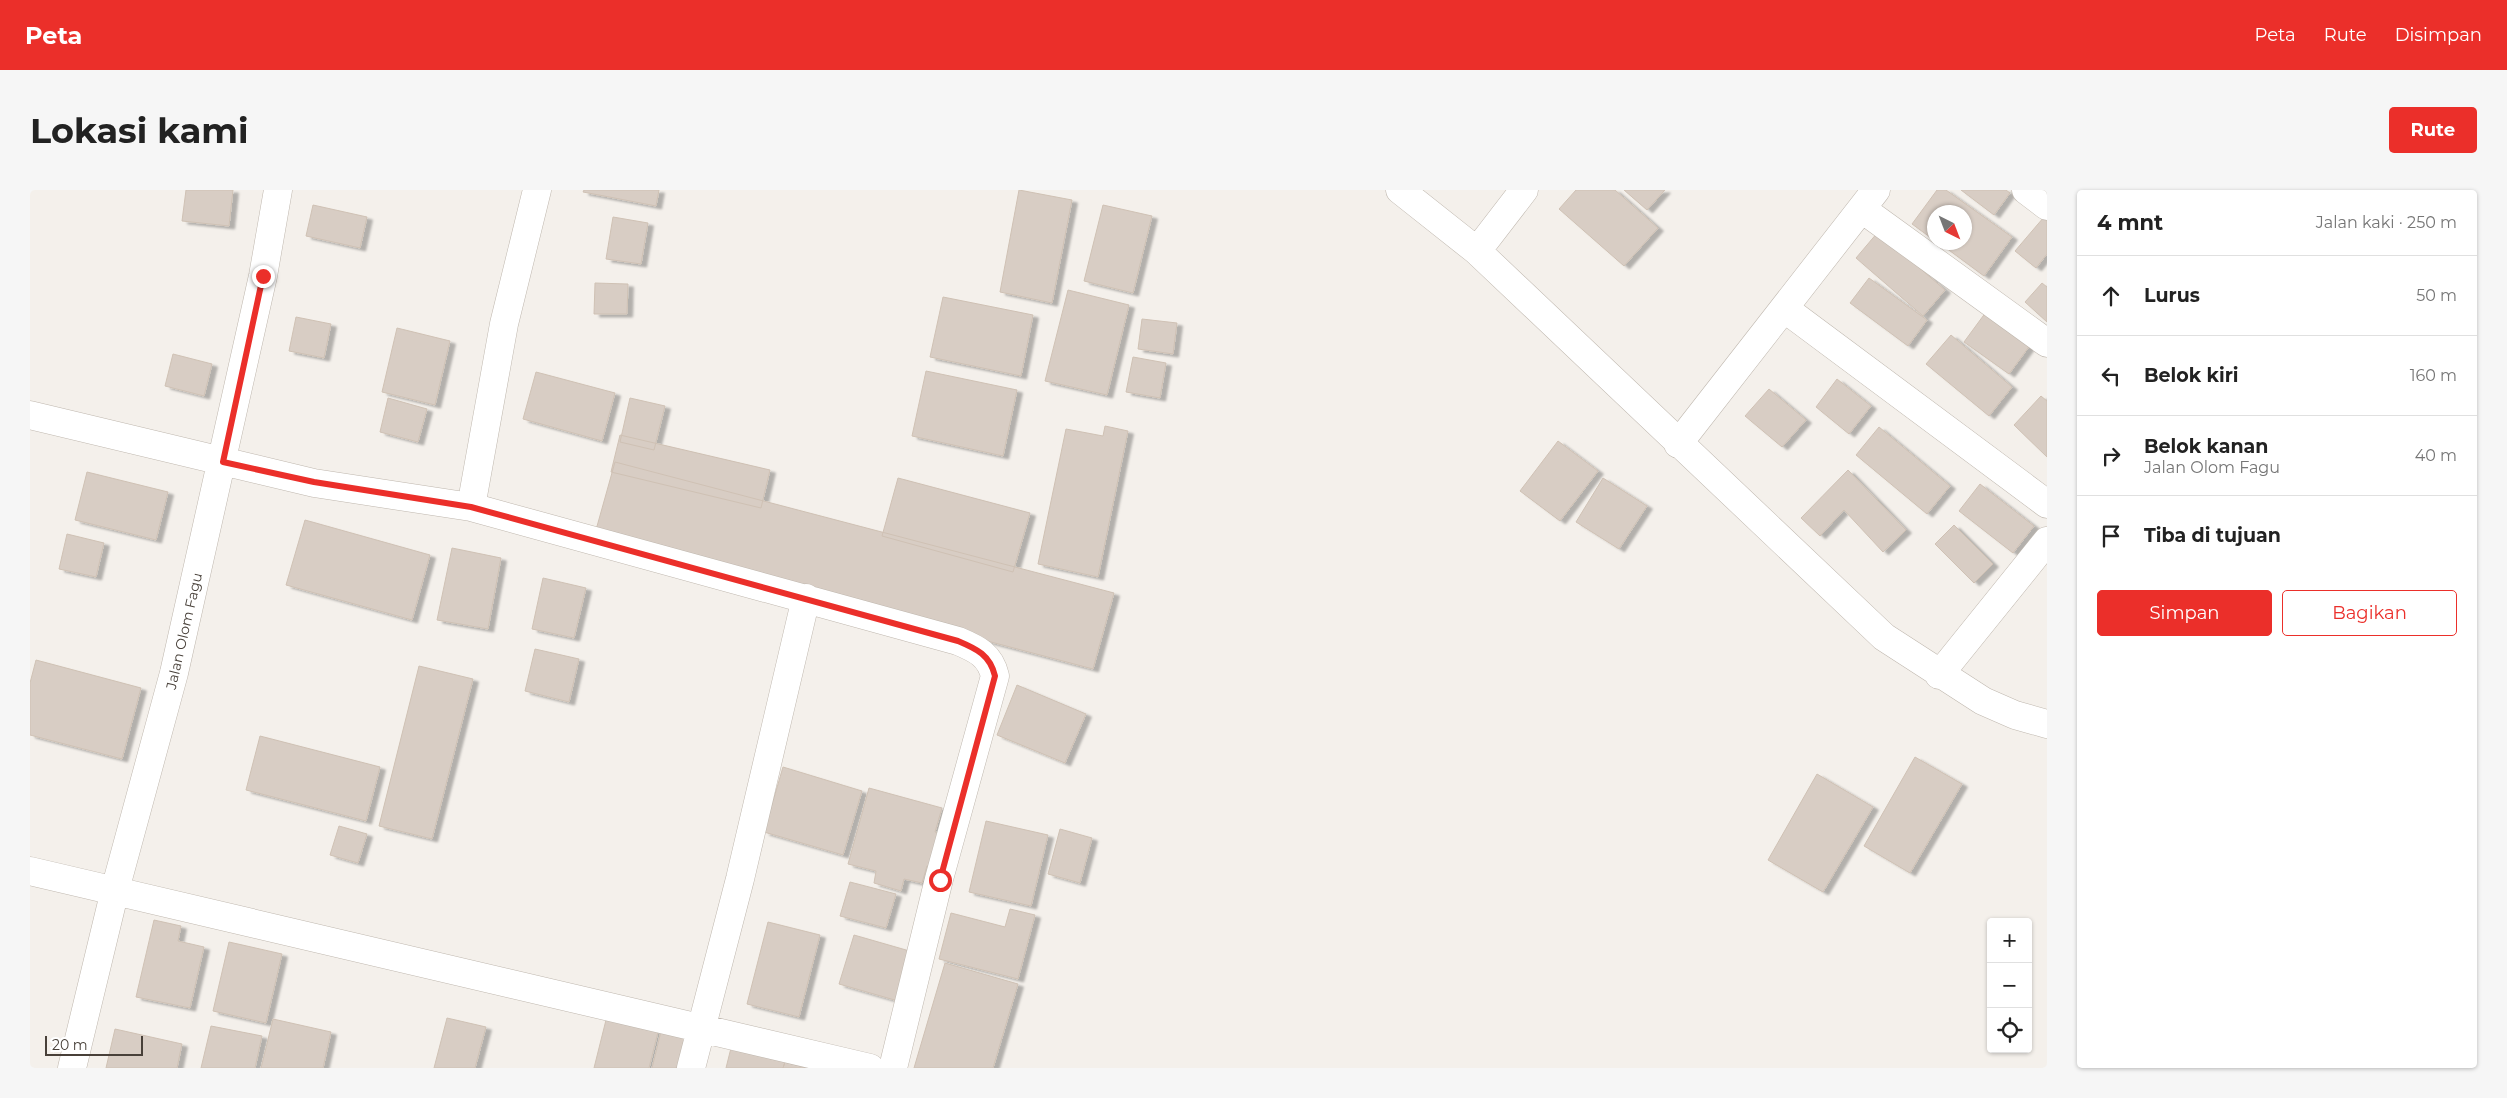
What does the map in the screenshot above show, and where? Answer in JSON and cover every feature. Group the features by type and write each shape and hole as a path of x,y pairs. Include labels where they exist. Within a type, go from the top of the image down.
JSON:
{"street":[{"name":"Jalan Olom Fagu","path":"72,1068 115,890 174,673 223,462 263,276 278,190"},
{"path":"471,507 504,324 537,190"},
{"path":"1400,190 1477,251 1678,444 1884,637 1940,675 1983,701 2015,715 2047,724"},
{"path":"1477,251 1524,190"},
{"path":"2026,190 2047,206"},
{"path":"1678,444 1869,199 2047,343"},
{"path":"1785,309 2047,504"},
{"path":"30,415 314,482 471,507 806,598 958,641 978,649 988,658 995,676 940,880 893,1068"},
{"path":"1940,675 2047,541"},
{"path":"691,1068 772,746 806,598"},
{"path":"30,871 870,1068"}],"building":[{"path":"186,190 233,190 229,226 182,221"},
{"path":"584,190 659,190 656,206 583,192"},
{"path":"1019,190 1072,200 1052,303 1000,292"},
{"path":"1576,190 1615,190 1658,228 1624,266 1559,209"},
{"path":"1624,190 1665,190 1647,210"},
{"path":"1937,190 1946,190 1967,205 1927,205 1927,235 1912,224"},
{"path":"1961,190 2006,190 2010,193 1994,215"},
{"path":"313,205 367,217 360,248 306,236"},
{"path":"1103,205 1152,216 1133,293 1084,281"},
{"path":"1972,209 2012,237 1984,276 1949,250 1972,250"},
{"path":"613,217 648,223 641,264 606,259"},
{"path":"2044,217 2047,220 2047,254 2036,268 2015,251"},
{"path":"1878,232 1945,290 1923,316 1856,258"},
{"path":"1869,278 1927,320 1908,346 1850,303"},
{"path":"595,283 628,284 627,314 594,314"},
{"path":"2042,283 2047,287 2047,322 2025,302"},
{"path":"1068,290 1129,305 1107,395 1045,381"},
{"path":"943,297 1033,315 1021,376 930,357"},
{"path":"1986,312 2031,344 2009,374 1964,342"},
{"path":"296,317 331,324 324,358 289,351"},
{"path":"1142,319 1177,323 1173,354 1138,349"},
{"path":"397,328 450,341 435,405 382,392"},
{"path":"1951,335 2012,387 1989,416 1926,364"},
{"path":"173,354 212,364 204,396 165,386"},
{"path":"1133,357 1166,363 1160,398 1126,392"},
{"path":"926,371 1017,390 1003,456 912,436"},
{"path":"536,372 615,393 602,441 523,419"},
{"path":"1837,379 1871,406 1849,434 1816,407"},
{"path":"1769,389 1806,420 1782,447 1745,416"},
{"path":"2041,396 2047,401 2047,457 2014,425"},
{"path":"388,398 427,409 418,442 380,432"},
{"path":"630,398 665,406 654,450 620,442"},
{"path":"1105,426 1128,431 1098,577 1038,564 1066,429 1103,436"},
{"path":"1879,427 1950,486 1927,514 1856,455"},
{"path":"620,435 770,470 761,508 611,472"},
{"path":"1558,441 1598,471 1560,521 1520,491"},
{"path":"615,462 1114,593 1093,669 594,537"},
{"path":"1848,470 1906,530 1883,552 1844,510 1820,536 1801,518"},
{"path":"87,472 168,492 156,540 75,520"},
{"path":"898,478 1030,513 1013,572 882,536"},
{"path":"1603,478 1647,506 1619,549 1576,522"},
{"path":"1980,484 2034,526 2013,553 1959,511"},
{"path":"305,520 430,555 412,620 286,585"},
{"path":"1954,525 1993,564 1974,583 1935,544"},
{"path":"67,534 104,543 96,577 59,569"},
{"path":"452,548 501,558 488,629 437,620"},
{"path":"543,578 586,588 574,638 532,629"},
{"path":"535,649 579,659 569,702 525,691"},
{"path":"36,660 141,688 122,759 30,735 30,683"},
{"path":"419,666 473,679 432,839 379,826"},
{"path":"1017,685 1086,714 1065,763 997,735"},
{"path":"260,736 380,767 366,821 246,790"},
{"path":"1915,757 1962,784 1910,873 1864,846"},
{"path":"783,767 862,791 843,855 764,832"},
{"path":"1817,774 1873,807 1823,892 1768,860"},
{"path":"869,788 942,808 935,832 944,834 934,867 927,866 922,883 904,879 901,891 874,883 876,871 848,864"},
{"path":"986,821 1048,835 1031,906 969,892"},
{"path":"339,826 367,834 358,863 330,855"},
{"path":"1060,829 1092,838 1080,883 1048,874"},
{"path":"850,882 896,894 886,928 840,916"},
{"path":"1010,909 1035,915 1018,979 939,959 951,913 1005,927"},
{"path":"154,920 181,926 178,941 204,947 190,1008 136,997"},
{"path":"768,922 820,935 799,1017 747,1004"},
{"path":"854,935 913,952 898,1001 839,984"},
{"path":"229,942 282,954 266,1023 213,1011"},
{"path":"945,963 1018,984 993,1068 914,1068"},
{"path":"608,1012 660,1024 649,1068 594,1068"},
{"path":"447,1018 486,1027 475,1068 434,1068"},
{"path":"273,1019 331,1032 323,1068 261,1068"},
{"path":"663,1023 695,1031 686,1068 652,1068"},
{"path":"211,1026 262,1036 255,1068 201,1068"},
{"path":"115,1029 182,1044 177,1068 106,1068"},
{"path":"731,1048 785,1062 783,1068 726,1068"},
{"path":"785,1062 807,1068 783,1068"}],"route":[{"path":"263,276 223,462 314,482 471,507 806,598 958,641 978,649 988,658 993,666 995,676 940,880"}]}
